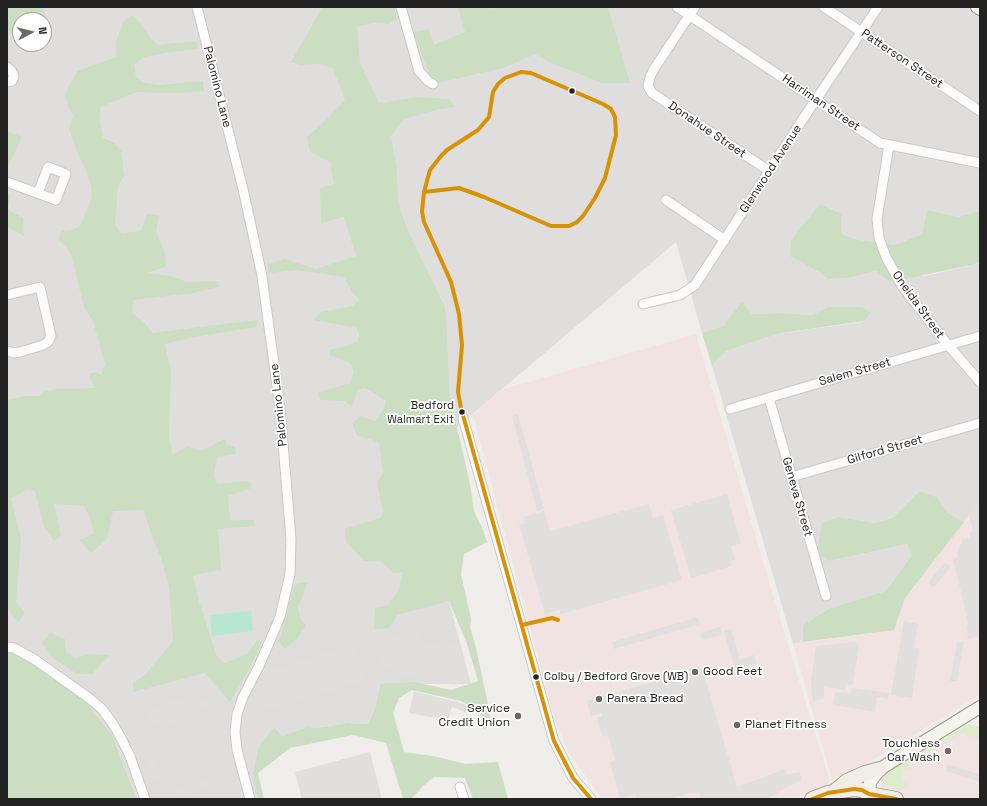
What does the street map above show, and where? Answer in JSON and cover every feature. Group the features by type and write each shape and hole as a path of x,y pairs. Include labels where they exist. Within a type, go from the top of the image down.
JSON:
{"main road":[{"path":"976,7 980,9"},
{"path":"835,791 847,781 865,773 880,769 978,711"},
{"path":"865,796 870,782 880,769"},
{"path":"812,799 835,791 857,789 865,796 896,799"}],"street":[{"name":"Palomino Lane","path":"197,7 243,189 262,276 280,408 291,539 290,574 280,617 259,666 243,697 237,714 235,732 237,750 250,799"},
{"path":"401,7 419,71 428,81 433,84"},
{"name":"Harriman Street","path":"677,7 880,143 980,163"},
{"path":"689,16 695,7"},
{"name":"Patterson Street","path":"824,7 980,111"},
{"name":"Glenwood Avenue","path":"643,304 680,295 695,285 878,7"},
{"name":"Donahue Street","path":"689,16 654,69 648,86 652,93 769,171"},
{"path":"7,68 11,70 14,76 13,80 7,82"},
{"name":"Oneida Street","path":"888,145 878,210 877,228 886,257 902,286 948,345 980,382"},
{"path":"7,182 38,193"},
{"path":"666,200 725,240"},
{"path":"7,296 40,287 51,336 48,342 43,345 14,353 7,351"},
{"name":"Salem Street","path":"730,409 980,336"},
{"name":"Geneva Street","path":"769,398 826,596"},
{"path":"463,418 554,741 573,778 591,799"},
{"name":"Gilford Street","path":"791,477 980,423"},
{"path":"7,647 14,648 34,659 89,698 102,710 113,724 125,745 144,799"},
{"path":"460,787 464,799"}],"shaded area":[{"path":"7,7 980,7 980,211 958,217 927,210 922,234 895,245 859,240 841,234 816,270 828,279 848,278 876,271 925,276 980,263 980,502 964,522 948,513 937,497 919,491 894,517 875,523 839,517 829,561 909,544 911,556 886,591 830,608 803,625 803,642 793,644 712,366 726,351 781,333 864,322 828,307 812,315 779,313 752,314 742,303 723,326 702,333 676,242 457,427 449,601 471,684 380,684 375,709 368,724 347,723 317,728 307,727 282,736 274,727 259,745 253,773 258,799 137,799 112,735 41,669 7,650"},
{"path":"696,334 830,782 796,799 602,799 570,754 555,721 473,415 500,390"},
{"path":"518,414 544,509 537,511 512,415"},
{"path":"727,494 741,543 731,546 735,560 730,561 732,566 691,578 671,510"},
{"path":"980,501 980,695 869,762 832,780 793,644 893,630 905,598"},
{"path":"980,501 980,636 968,639 967,626 969,625 953,559 958,556 957,553 963,539 971,537 970,533 973,532 969,515"},
{"path":"649,504 653,518 663,515 682,580 561,614 559,610 545,614 519,524 525,523 523,517 544,511 550,531"},
{"path":"944,563 951,566 934,587 928,583"},
{"path":"698,617 700,624 614,649 612,642"},
{"path":"904,621 918,624 914,647 919,649 912,698 891,695"},
{"path":"720,627 722,635 702,640 700,633"},
{"path":"403,628 422,634 420,641 445,648 458,644 468,678 460,680 456,679 454,685 433,678 431,684 380,668 374,641 401,635"},
{"path":"731,629 740,659 754,655 757,663 735,669 724,631"},
{"path":"964,641 957,681 950,681 957,643"},
{"path":"855,642 859,645 853,685 846,684 845,690 824,687 824,698 814,702 812,697 811,682 816,646"},
{"path":"354,644 365,680 266,711 262,696 271,693 269,687 275,685 271,670"},
{"path":"702,668 737,787 785,769 787,774 800,772 801,780 766,799 701,799 699,793 691,793 669,799 637,799 635,793 620,799 610,762 615,760 608,735 602,737 597,718 602,716 601,713 591,716 587,701"},
{"path":"852,688 889,693 888,699 877,697 875,712 833,705 835,692 850,694"},
{"path":"414,691 461,703 472,708 470,714 452,707 448,720 409,713"},
{"path":"191,696 209,703 207,709 192,712 193,718 160,728 158,723 150,725 146,709"},
{"path":"969,724 980,728 980,799 881,799 882,776 915,753 917,754 927,749"},
{"path":"370,752 382,799 302,799 295,772"},
{"path":"153,756 161,777 154,780 146,758"},
{"path":"948,764 980,775 980,782 946,771"},
{"path":"210,779 212,786 176,796 174,789"}],"green space":[{"path":"7,7 32,7 43,9 44,12 12,12 12,33 7,30"},
{"path":"394,7 397,18 389,24 374,23 357,27 360,63 379,103 418,97 449,99 456,107 440,109 404,119 391,136 397,169 398,202 407,229 445,307 449,392 470,484 474,511 487,542 464,554 461,574 471,619 470,627 489,709 491,726 484,729 480,712 461,701 412,690 399,698 393,713 404,752 433,756 465,764 498,762 508,799 473,799 465,778 434,777 423,786 412,799 403,799 386,743 353,735 290,748 258,773 264,799 258,799 253,773 259,745 274,727 282,736 307,727 317,728 347,723 368,724 375,709 380,684 414,682 451,690 478,681 467,644 449,601 397,615 390,628 374,629 375,608 388,605 399,590 403,572 393,573 382,562 364,561 346,542 345,529 380,518 383,513 377,482 383,473 379,443 371,439 357,436 352,423 361,416 375,421 384,409 386,401 364,388 358,390 352,406 344,401 321,400 317,393 350,383 354,372 351,364 330,355 329,350 347,346 358,341 359,335 357,328 313,320 321,312 352,306 360,300 352,292 344,277 297,270 269,273 268,264 285,259 316,269 356,256 344,217 321,223 320,188 334,184 330,162 310,152 307,137 345,100 333,68 318,64 300,65 291,62 322,8"},
{"path":"458,7 491,7 492,9 499,7 608,7 630,83 602,83 549,62 535,54 503,68 433,84 413,32 428,29 434,45 465,32"},
{"path":"133,16 141,24 150,38 158,45 197,41 198,49 170,52 145,57 134,64 136,77 145,83 160,85 203,81 204,91 179,93 137,92 100,107 100,121 103,138 114,143 121,150 124,176 118,186 115,225 122,233 141,231 147,214 159,215 156,231 164,250 166,262 165,267 146,273 171,276 187,282 218,281 219,287 193,293 133,300 132,313 144,322 152,333 257,320 257,327 194,337 165,344 171,371 169,435 172,454 188,447 201,451 225,439 226,445 235,447 236,454 217,457 214,476 217,484 250,481 251,488 228,496 230,520 254,520 255,526 218,529 221,570 193,575 199,601 217,657 225,663 247,654 258,639 262,642 249,669 230,702 205,673 133,692 133,683 145,675 173,641 169,587 161,558 150,531 144,510 113,511 107,539 91,553 79,540 94,534 90,518 84,506 54,504 61,536 54,541 44,527 35,491 27,490 11,498 21,539 16,602 25,613 18,622 8,610 7,606 7,400 25,396 39,396 45,391 57,389 94,388 89,374 96,372 101,375 105,364 93,321 84,308 72,257 66,247 58,239 62,231 72,230 80,226 92,197 87,173 69,129 73,115 68,107 65,94 77,71 116,57 116,42 124,20"},
{"path":"7,131 22,137 7,169"},
{"path":"7,194 10,195 8,210 23,218 24,236 7,227"},
{"path":"820,204 841,214 841,234 859,240 895,245 922,234 927,210 958,217 980,211 980,263 891,282 876,271 848,278 828,279 816,270 790,256 791,240"},
{"path":"742,302 752,314 779,313 812,315 828,307 862,307 871,313 864,321 781,333 726,351 712,366 702,333 723,326"},
{"path":"919,491 937,497 948,513 964,522 905,598 894,630 803,642 803,625 830,608 886,591 911,556 908,544 829,561 817,552 822,523 839,517 875,523 894,517"},
{"path":"308,582 298,607 300,618 306,626 297,639 285,649 278,641 294,587 298,583"},
{"path":"251,611 253,631 212,636 210,615"},
{"path":"50,633 65,639 66,651 75,659 87,654 110,655 92,674 77,674 53,658 42,642"},
{"path":"7,650 41,669 83,699 112,735 137,799 7,799"},
{"path":"969,724 980,728 980,739 965,734 960,734 931,752 928,751 927,749"},
{"path":"915,753 920,760 918,763 916,760 908,764 911,770 904,769 901,781 907,783 907,785 899,790 885,785 882,776 886,771"}],"transit line":[{"path":"521,72 531,73 603,104 611,109 615,117 616,135 605,178 595,198 583,216 577,222 569,226 551,226 484,197 459,188 424,192 430,170 441,156 447,150 478,130 489,117 493,92 498,84 505,78 521,72"},
{"path":"424,192 422,211 424,222 451,282 459,314 462,345 458,392 461,408 554,741 573,778 591,799"},
{"path":"522,625 552,618 558,620"},
{"path":"812,799 828,793 854,789 862,790 869,794 896,799"}],"place":[{"name":"Bedford Walmart Exit","path":"462,412"},
{"name":"Good Feet","path":"695,672"},
{"name":"Colby / Bedford Grove (WB)","path":"536,677"},
{"name":"Panera Bread","path":"599,699"},
{"name":"Service Credit Union","path":"518,716"},
{"name":"Planet Fitness","path":"737,725"},
{"name":"Touchless Car Wash","path":"948,751"}]}
